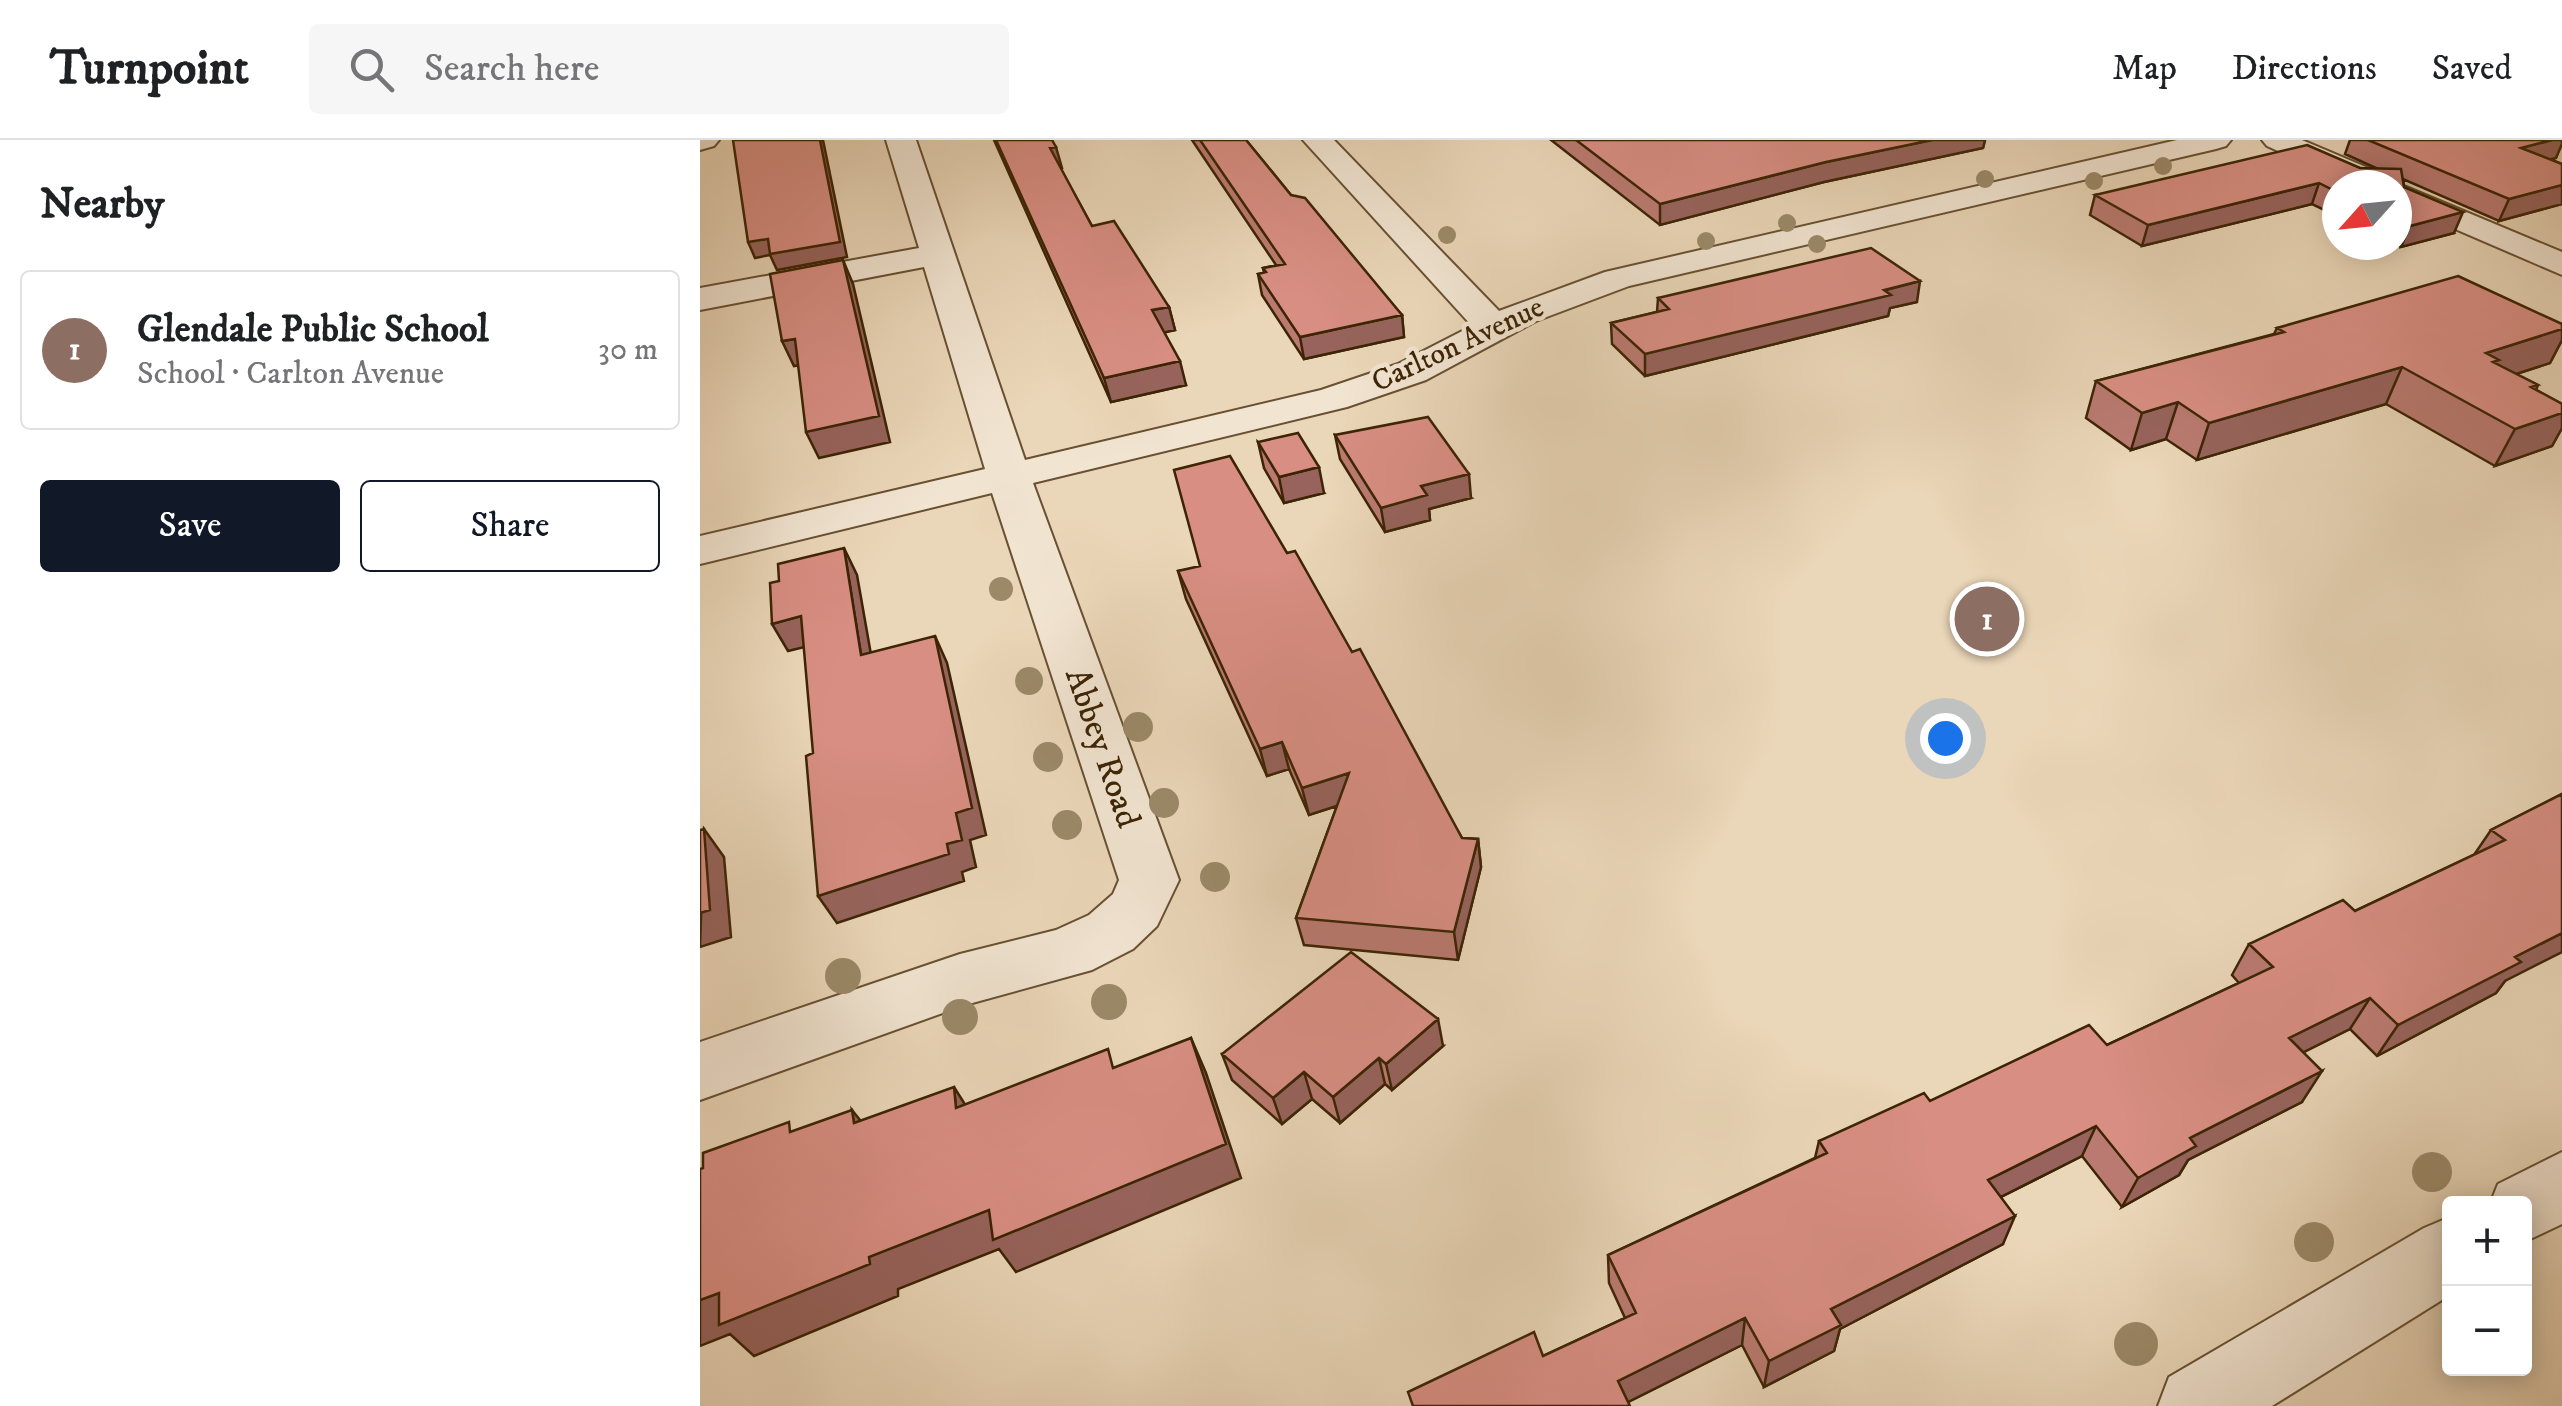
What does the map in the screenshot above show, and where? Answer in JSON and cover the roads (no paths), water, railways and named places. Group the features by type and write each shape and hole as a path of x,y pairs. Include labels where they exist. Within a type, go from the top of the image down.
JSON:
{"street":[{"name":"Abbey Road","path":"700,1071 960,980 1070,952 1110,932 1136,908 1148,880 1010,477 902,140"},
{"path":"1322,140 1493,327"},
{"name":"Carlton Avenue","path":"700,550 1366,389 1436,361 1493,327 1544,304 1644,272 2216,140"},
{"path":"2278,140 2346,170"},
{"path":"2412,199 2562,265"},
{"path":"700,299 939,254"},
{"path":"2532,1203 2562,1185"},
{"path":"2198,1406 2442,1259"}],"place":[{"name":"Glendale Public School","path":"1987,619"}]}
